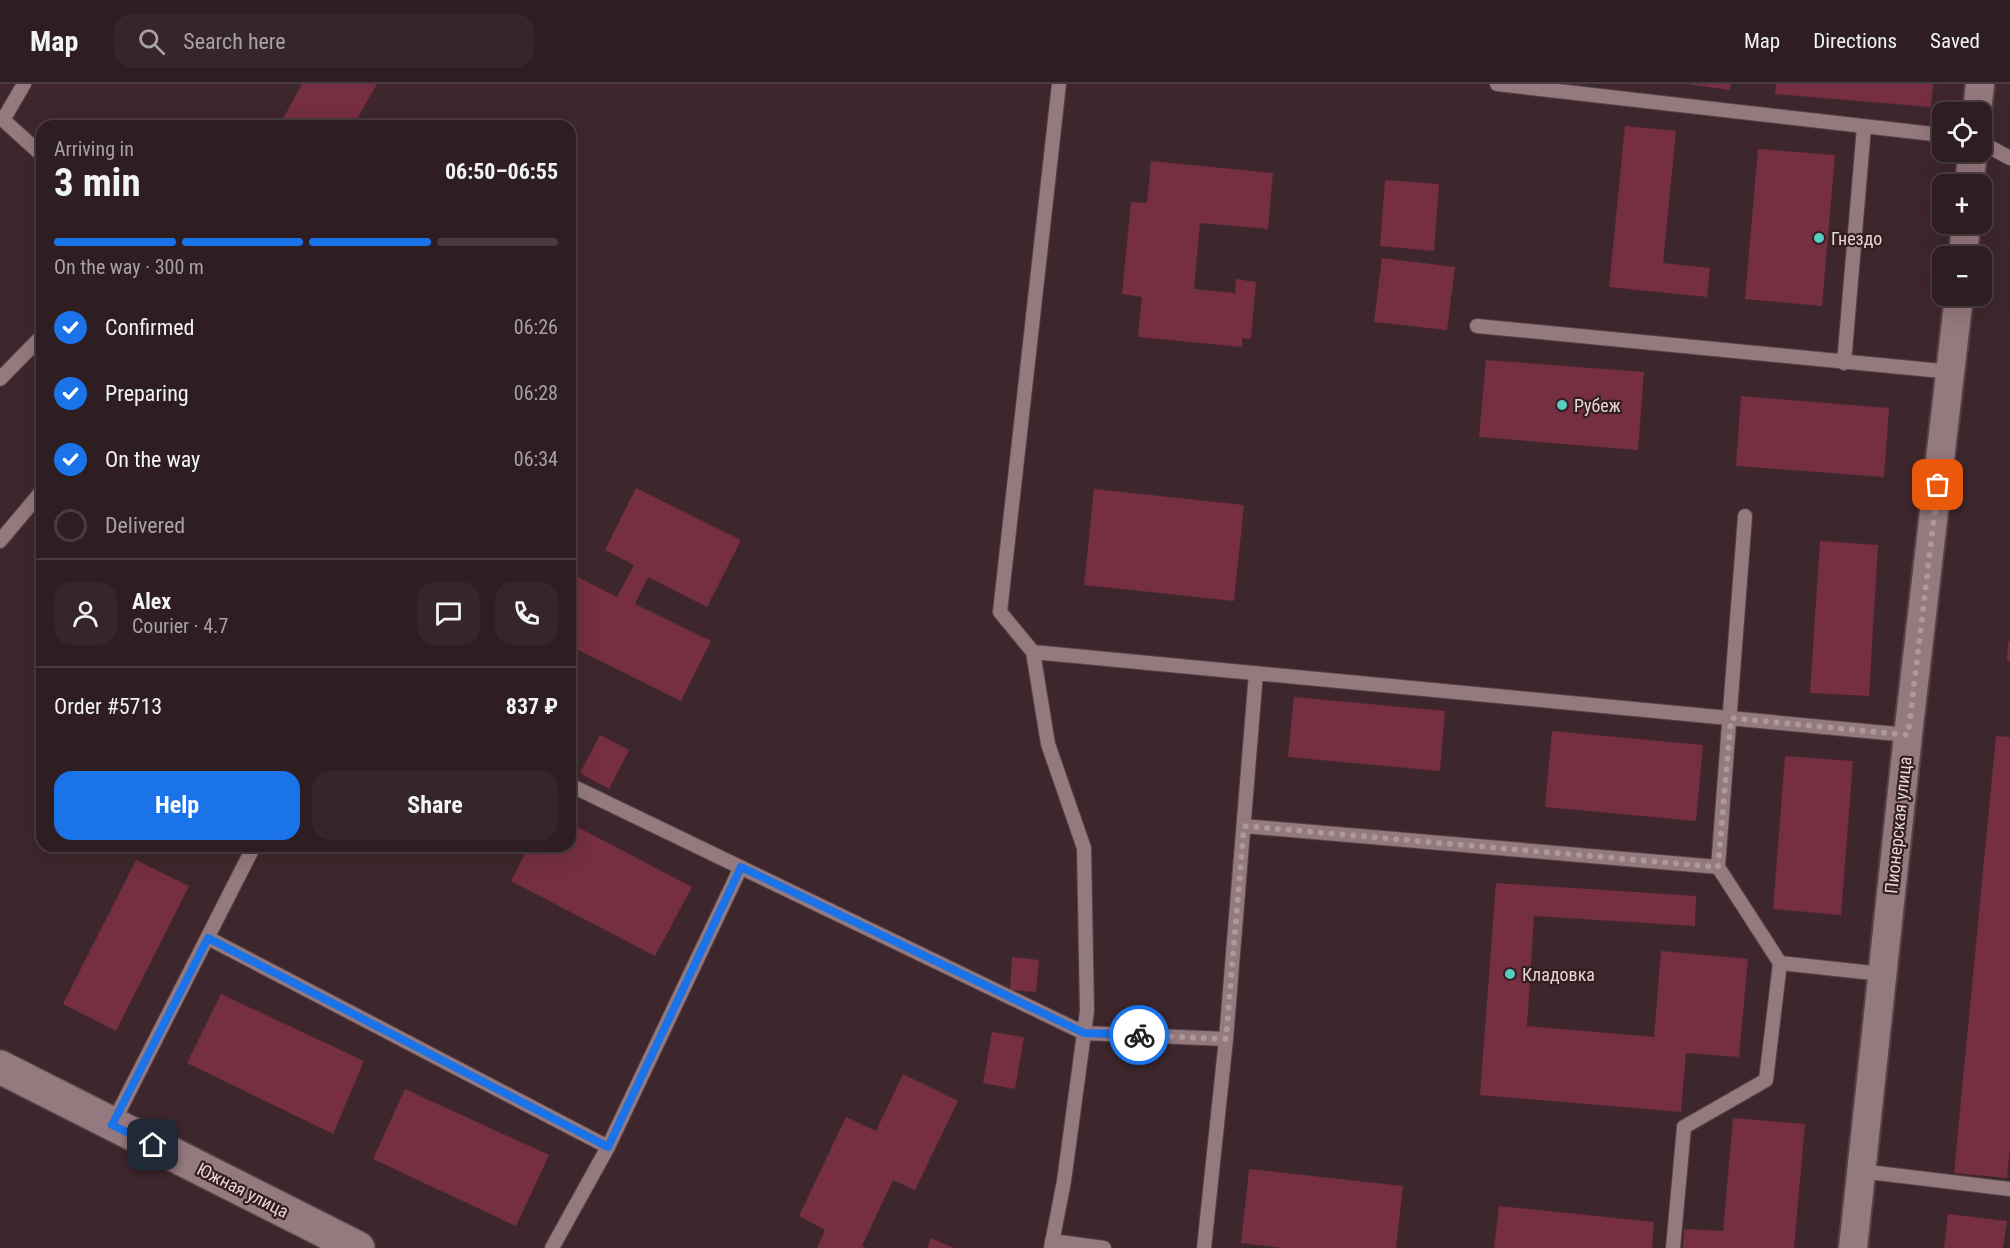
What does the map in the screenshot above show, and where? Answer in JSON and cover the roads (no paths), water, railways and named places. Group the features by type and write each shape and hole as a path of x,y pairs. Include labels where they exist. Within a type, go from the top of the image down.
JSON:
{"main road":[{"name":"Южная улица","path":"0,1067 358,1248"}],"street":[{"path":"1978,102 1980,84"},
{"name":"Пионерская улица","path":"1853,1248 1908,735 1958,306"}],"lane":[{"path":"24,84 1,119 36,150"},
{"path":"1059,84 999,612 1034,652 1048,744 1084,848 1087,1011 1065,1181 1051,1244 1104,1248"},
{"path":"1504,84 1932,134"},
{"path":"1844,363 1864,127"},
{"path":"1992,148 2010,158"},
{"path":"1477,326 1648,340 1844,363 1952,372"},
{"path":"0,379 36,342"},
{"path":"0,541 36,498"},
{"path":"1673,1248 1684,1127 1766,1080 1780,963 1718,867 1746,516"},
{"path":"1034,652 1908,735"},
{"path":"1204,1248 1226,1039 1256,673"},
{"path":"576,788 1084,1033 1226,1039"},
{"path":"1244,826 1718,867"},
{"path":"112,1125 251,852"},
{"path":"552,1248 608,1147 741,867"},
{"path":"208,938 608,1147"},
{"path":"1780,963 1882,974"},
{"path":"1860,1170 2010,1189"}],"place":[{"name":"Гнездо","path":"1819,238"},
{"name":"Рубеж","path":"1562,405"},
{"name":"Кладовка","path":"1510,974"}]}
